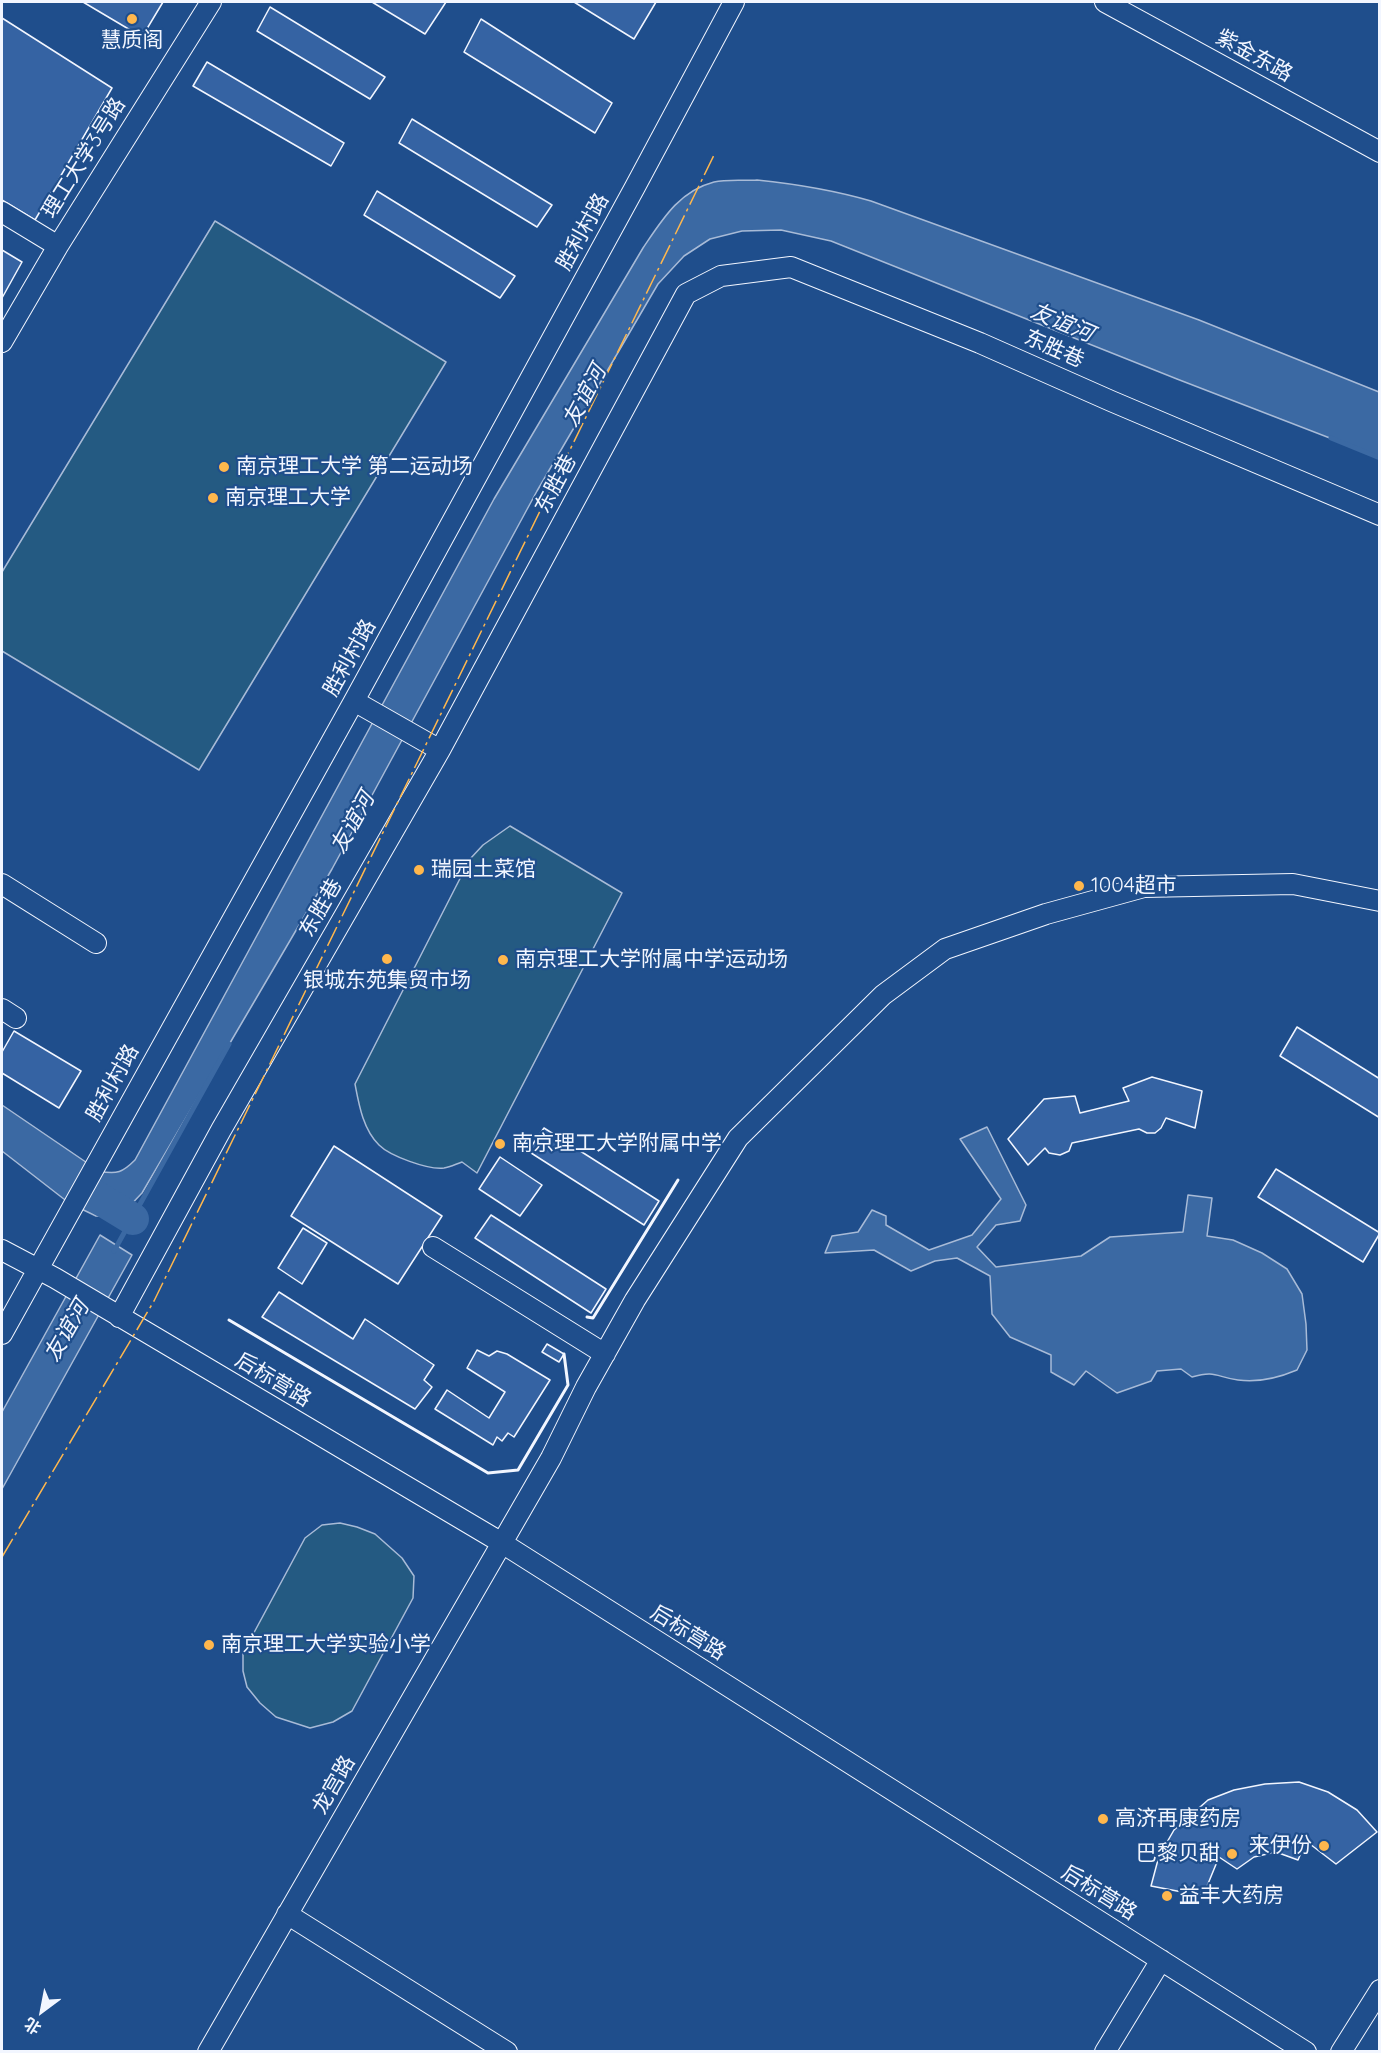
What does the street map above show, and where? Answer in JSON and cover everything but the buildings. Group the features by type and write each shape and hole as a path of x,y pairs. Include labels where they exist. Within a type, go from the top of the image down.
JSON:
{"street":[{"name":"理工大学3号路","path":"2,342 58,246 211,2"},
{"name":"胜利村路","path":"2,1334 354,701 734,2"},
{"name":"紫金东路","path":"1105,2 1380,152"},
{"path":"2,212 58,246"},
{"name":"东胜巷","path":"119,1317 433,746 686,294 721,276 791,267 980,343 1380,515"},
{"path":"354,701 433,746"},
{"path":"2,884 96,944"},
{"name":"龙宫路","path":"208,2052 552,1458 605,1354 636,1300 738,1138 883,995 945,949 1046,914 1144,887 1293,884 1380,901"},
{"path":"433,1247 605,1354"},
{"name":"后标营路","path":"2,1250 55,1278 501,1544 1306,2052"},
{"path":"287,1914 507,2052"},
{"path":"1105,2052 1161,1960"},
{"path":"1341,2052 1380,1990"}],"shaded area":[{"name":"南京理工大学 第二运动场","path":"215,221 446,362 199,770 2,651 2,572"},
{"name":"南京理工大学附属中学运动场","path":"510,826 622,893 477,1173 462,1162 444,1168 419,1165 392,1154 374,1139 362,1116 355,1084 470,859 483,845"},
{"path":"340,1523 375,1534 402,1558 414,1576 413,1598 352,1711 333,1722 310,1728 276,1717 260,1703 247,1687 243,1671 243,1653 305,1538 322,1525"}],"water":[{"path":"757,180 814,188 871,201 1199,320 1379,392 1379,457 831,241 781,230 742,231 710,239 684,256 658,284 537,491 332,869 142,1193 124,1212 109,1216 96,1216 69,1203 2,1151 2,1105 99,1171 111,1173 119,1171 135,1160 494,499 643,248 672,208 691,192 714,182"},
{"path":"987,1127 1026,1205 1020,1221 996,1225 977,1247 996,1267 1081,1256 1110,1237 1183,1232 1188,1195 1212,1198 1207,1236 1233,1240 1262,1253 1287,1269 1302,1294 1307,1350 1297,1370 1253,1381 1211,1374 1192,1377 1181,1369 1157,1371 1151,1381 1117,1393 1086,1371 1074,1385 1051,1372 1051,1355 1010,1337 992,1314 990,1276 957,1258 935,1261 911,1271 874,1250 825,1253 832,1236 858,1232 872,1210 886,1216 886,1225 929,1250 972,1235 1001,1199 960,1139"},
{"path":"100,1235 132,1255 2,1489 2,1412"}],"waterway":[{"name":"友谊河","path":"1331,438 1380,458"},
{"name":"友谊河","path":"114,1251 229,1044"},
{"name":"友谊河","path":"87,1191 133,1219"}],"wall":[{"path":"587,1317 593,1318 678,1180"},
{"path":"229,1320 488,1473 518,1470 568,1385 564,1354"}],"power":[{"path":"2,1557 154,1301 715,153"}],"place":[{"name":"慧质阁","path":"132,19"},
{"name":"南京理工大学 第二运动场","path":"224,467"},
{"name":"南京理工大学","path":"213,498"},
{"name":"瑞园土菜馆","path":"419,870"},
{"name":"1004超市","path":"1079,886"},
{"name":"银城东苑集贸市场","path":"387,959"},
{"name":"南京理工大学附属中学运动场","path":"503,960"},
{"name":"南京理工大学附属中学","path":"500,1144"},
{"name":"南京理工大学实验小学","path":"209,1645"},
{"name":"高济再康药房","path":"1103,1819"},
{"name":"来伊份","path":"1324,1846"},
{"name":"巴黎贝甜","path":"1232,1854"},
{"name":"益丰大药房","path":"1167,1896"}]}
